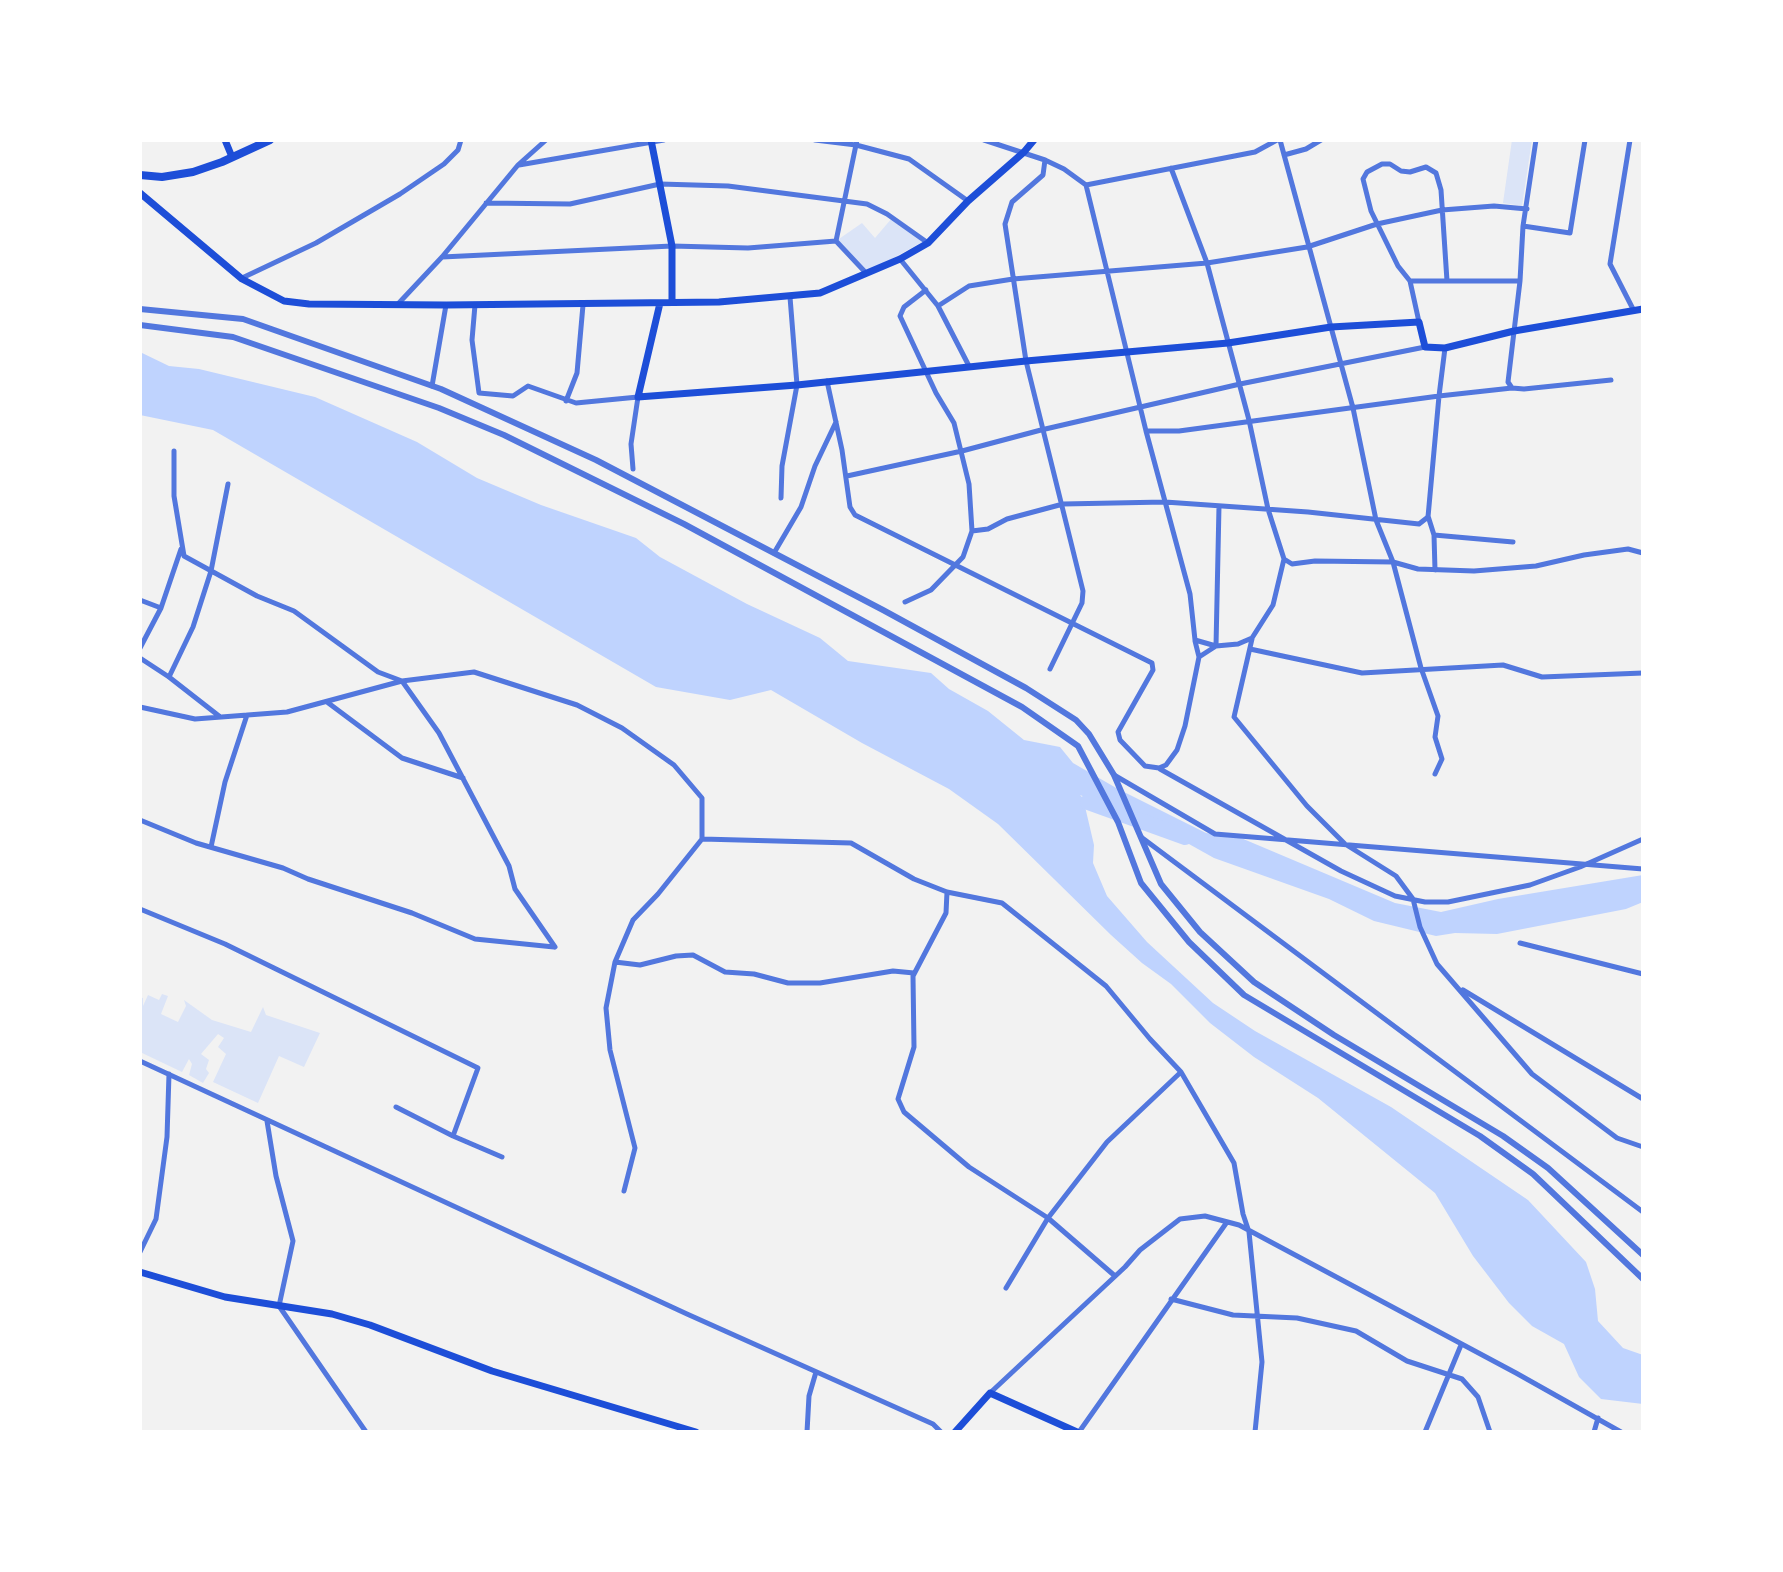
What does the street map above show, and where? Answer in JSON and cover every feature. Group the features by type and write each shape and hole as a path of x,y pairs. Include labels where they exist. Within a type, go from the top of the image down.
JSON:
{"main road":[{"path":"226,140 232,157"},
{"path":"140,175 162,177 193,172 270,140"},
{"path":"140,193 241,278 284,301 309,304 583,305 790,297 820,293 900,259 928,243 1034,140"},
{"path":"652,142 672,246 672,302"},
{"path":"660,303 645,356 638,397 797,385 925,370 1228,343 1331,327 1419,322 1425,347 1445,348 1514,331 1643,309"},
{"path":"140,1272 225,1297 332,1314 492,1371 696,1432"},
{"path":"955,1432 990,1393 1078,1432"}],"street":[{"path":"241,278 316,243 400,194 444,164 458,150 461,140"},
{"path":"397,305 442,257 518,165 546,140"},
{"path":"518,165 664,140"},
{"path":"815,140 857,142 909,159 968,201"},
{"path":"984,140 1045,160 1086,185 1146,431 1190,594 1199,657 1177,750 1166,765 1159,768"},
{"path":"1086,185 1255,152 1278,140 1353,408 1376,520 1393,562 1421,668 1438,716 1435,737 1442,759 1435,774"},
{"path":"1284,155 1306,149 1321,140"},
{"path":"1512,388 1508,378 1520,281 1523,226 1536,140"},
{"path":"1523,226 1570,233 1585,140"},
{"path":"1630,140 1610,264 1634,311"},
{"path":"836,241 857,142"},
{"path":"1045,160 1043,175 1012,202 1005,224 1026,361 1083,591 1082,603 1050,669"},
{"path":"1419,322 1410,281 1398,266 1377,224 1363,179 1367,172 1382,164 1410,172 1431,168 1439,180 1447,281"},
{"path":"1171,168 1207,263 1249,420 1268,509 1284,559 1273,605 1252,638 1234,717 1307,806 1345,844 1396,876 1413,899 1420,927 1437,964 1532,1074 1617,1138 1643,1147"},
{"path":"486,203 570,204 660,184 728,186 867,204 928,243"},
{"path":"938,306 969,286 1013,279 1207,263 1307,247 1377,224 1442,210 1494,206 1527,209"},
{"path":"442,257 672,246 748,248 836,241"},
{"path":"836,241 866,273"},
{"path":"900,259 938,306 969,366"},
{"path":"1410,281 1520,281"},
{"path":"905,602 931,590 966,553 972,531 969,484 954,423 900,316 904,307 926,290"},
{"path":"781,498 782,466 797,385 790,297"},
{"path":"432,386 446,305"},
{"path":"475,305 472,340 479,393 513,396 528,386 576,403 638,397 631,444 633,469"},
{"path":"566,401 577,373 583,305"},
{"path":"140,309 243,319 432,386 596,460 1026,688 1076,720 1105,757 1161,884 1180,910 1254,982 1334,1035 1503,1136 1548,1168 1643,1255"},
{"path":"140,325 233,337 439,408 504,435 684,524 1022,707 1078,746 1118,822 1141,883 1189,942 1244,995 1480,1136 1533,1174 1643,1279"},
{"path":"847,476 1240,384 1425,347"},
{"path":"972,531 988,529 1007,519 1063,504 1165,502 1419,524 1428,515 1445,348"},
{"path":"1146,431 1179,431 1439,396 1611,380"},
{"path":"827,381 847,476 850,507 855,515 1152,663 1153,670 1118,732 1120,740 1145,766 1159,768 1341,871 1395,896 1425,902 1448,902 1530,885 1643,839"},
{"path":"774,553 801,507 815,466 836,421"},
{"path":"140,820 211,847 283,868 412,913 475,939 555,947 515,889 509,866 439,733 402,681 378,672 294,611 257,596 185,557 174,496 174,451"},
{"path":"169,677 193,627 211,571 228,484"},
{"path":"1216,646 1219,506"},
{"path":"1428,515 1434,535 1435,570"},
{"path":"1434,535 1513,542"},
{"path":"140,648 161,608 181,548"},
{"path":"1284,559 1292,564 1315,561 1393,562 1435,570 1514,569 1628,549 1643,553"},
{"path":"140,600 161,608"},
{"path":"1195,640 1216,646 1238,644 1252,638"},
{"path":"1199,657 1216,646"},
{"path":"1250,649 1362,673 1503,665 1542,677 1643,673"},
{"path":"140,658 220,717"},
{"path":"140,707 195,719 287,712 402,681 474,672 555,696 622,728 674,765 702,798 702,839 633,920 615,962 606,1008 610,1050 635,1148 624,1191"},
{"path":"326,702 402,758 464,778"},
{"path":"211,847 225,782 247,715"},
{"path":"1114,775 1215,834 1643,869"},
{"path":"1138,836 1643,1212"},
{"path":"702,839 851,843 914,879 947,892 1002,903 1106,986 1181,1072 1234,1163 1249,1232 1262,1362 1255,1432"},
{"path":"947,892 946,913 914,973 914,1047 898,1099 901,1106 904,1112 969,1167 1048,1218 1115,1276"},
{"path":"140,909 225,944 478,1068 453,1136"},
{"path":"1520,943 1643,974"},
{"path":"615,962 640,965 693,955 725,972 754,974 788,983 820,983 893,971 914,973"},
{"path":"1456,986 1643,1099"},
{"path":"140,1061 933,1424 941,1432"},
{"path":"1006,1288 1048,1218 1107,1142 1181,1072"},
{"path":"140,1252 156,1219 167,1137 169,1074"},
{"path":"396,1107 502,1157"},
{"path":"267,1121 276,1176 293,1241 279,1306 366,1432"},
{"path":"990,1393 1140,1250 1180,1219 1205,1216 1239,1225 1621,1432"},
{"path":"1078,1432 1227,1222"},
{"path":"1171,1299 1220,1313 1297,1318 1356,1331 1407,1361 1462,1379 1478,1397 1490,1432"},
{"path":"1425,1432 1461,1345"},
{"path":"807,1432 809,1396 816,1372"},
{"path":"1594,1432 1598,1418"}],"shaded area":[{"path":"1512,140 1532,140 1522,206 1503,203"},
{"path":"892,218 924,241 866,273 836,241 862,223 875,238"},
{"path":"162,994 168,996 161,1014 178,1022 186,1006 184,1000 212,1020 251,1032 263,1007 266,1015 320,1033 304,1067 279,1056 258,1103 213,1082 226,1054 218,1047 224,1038 218,1034 201,1054 209,1060 206,1069 209,1073 203,1083 189,1075 192,1064 189,1059 182,1072 140,1052 140,997 143,998 143,1006 148,995 159,1000"}],"water":[{"path":"140,352 169,366 199,369 315,397 417,442 477,478 541,505 636,538 660,557 747,604 820,638 848,661 931,673 949,689 988,711 1024,740 1060,747 1073,763 1206,833 1241,838 1395,903 1441,912 1498,899 1643,875 1643,902 1626,909 1497,934 1436,936 1374,921 1329,899 1214,858 1155,825 1080,795 1094,845 1093,863 1107,896 1147,942 1213,1003 1255,1031 1391,1107 1528,1200 1586,1262 1595,1289 1598,1321 1623,1348 1643,1355 1643,1404 1601,1399 1579,1377 1564,1344 1532,1326 1509,1303 1473,1256 1435,1193 1318,1098 1254,1057 1210,1023 1171,984 1111,935 998,824 949,789 771,690 730,700 656,687 213,430 140,415"}],"waterway":[{"path":"1088,802 1185,837"}]}
